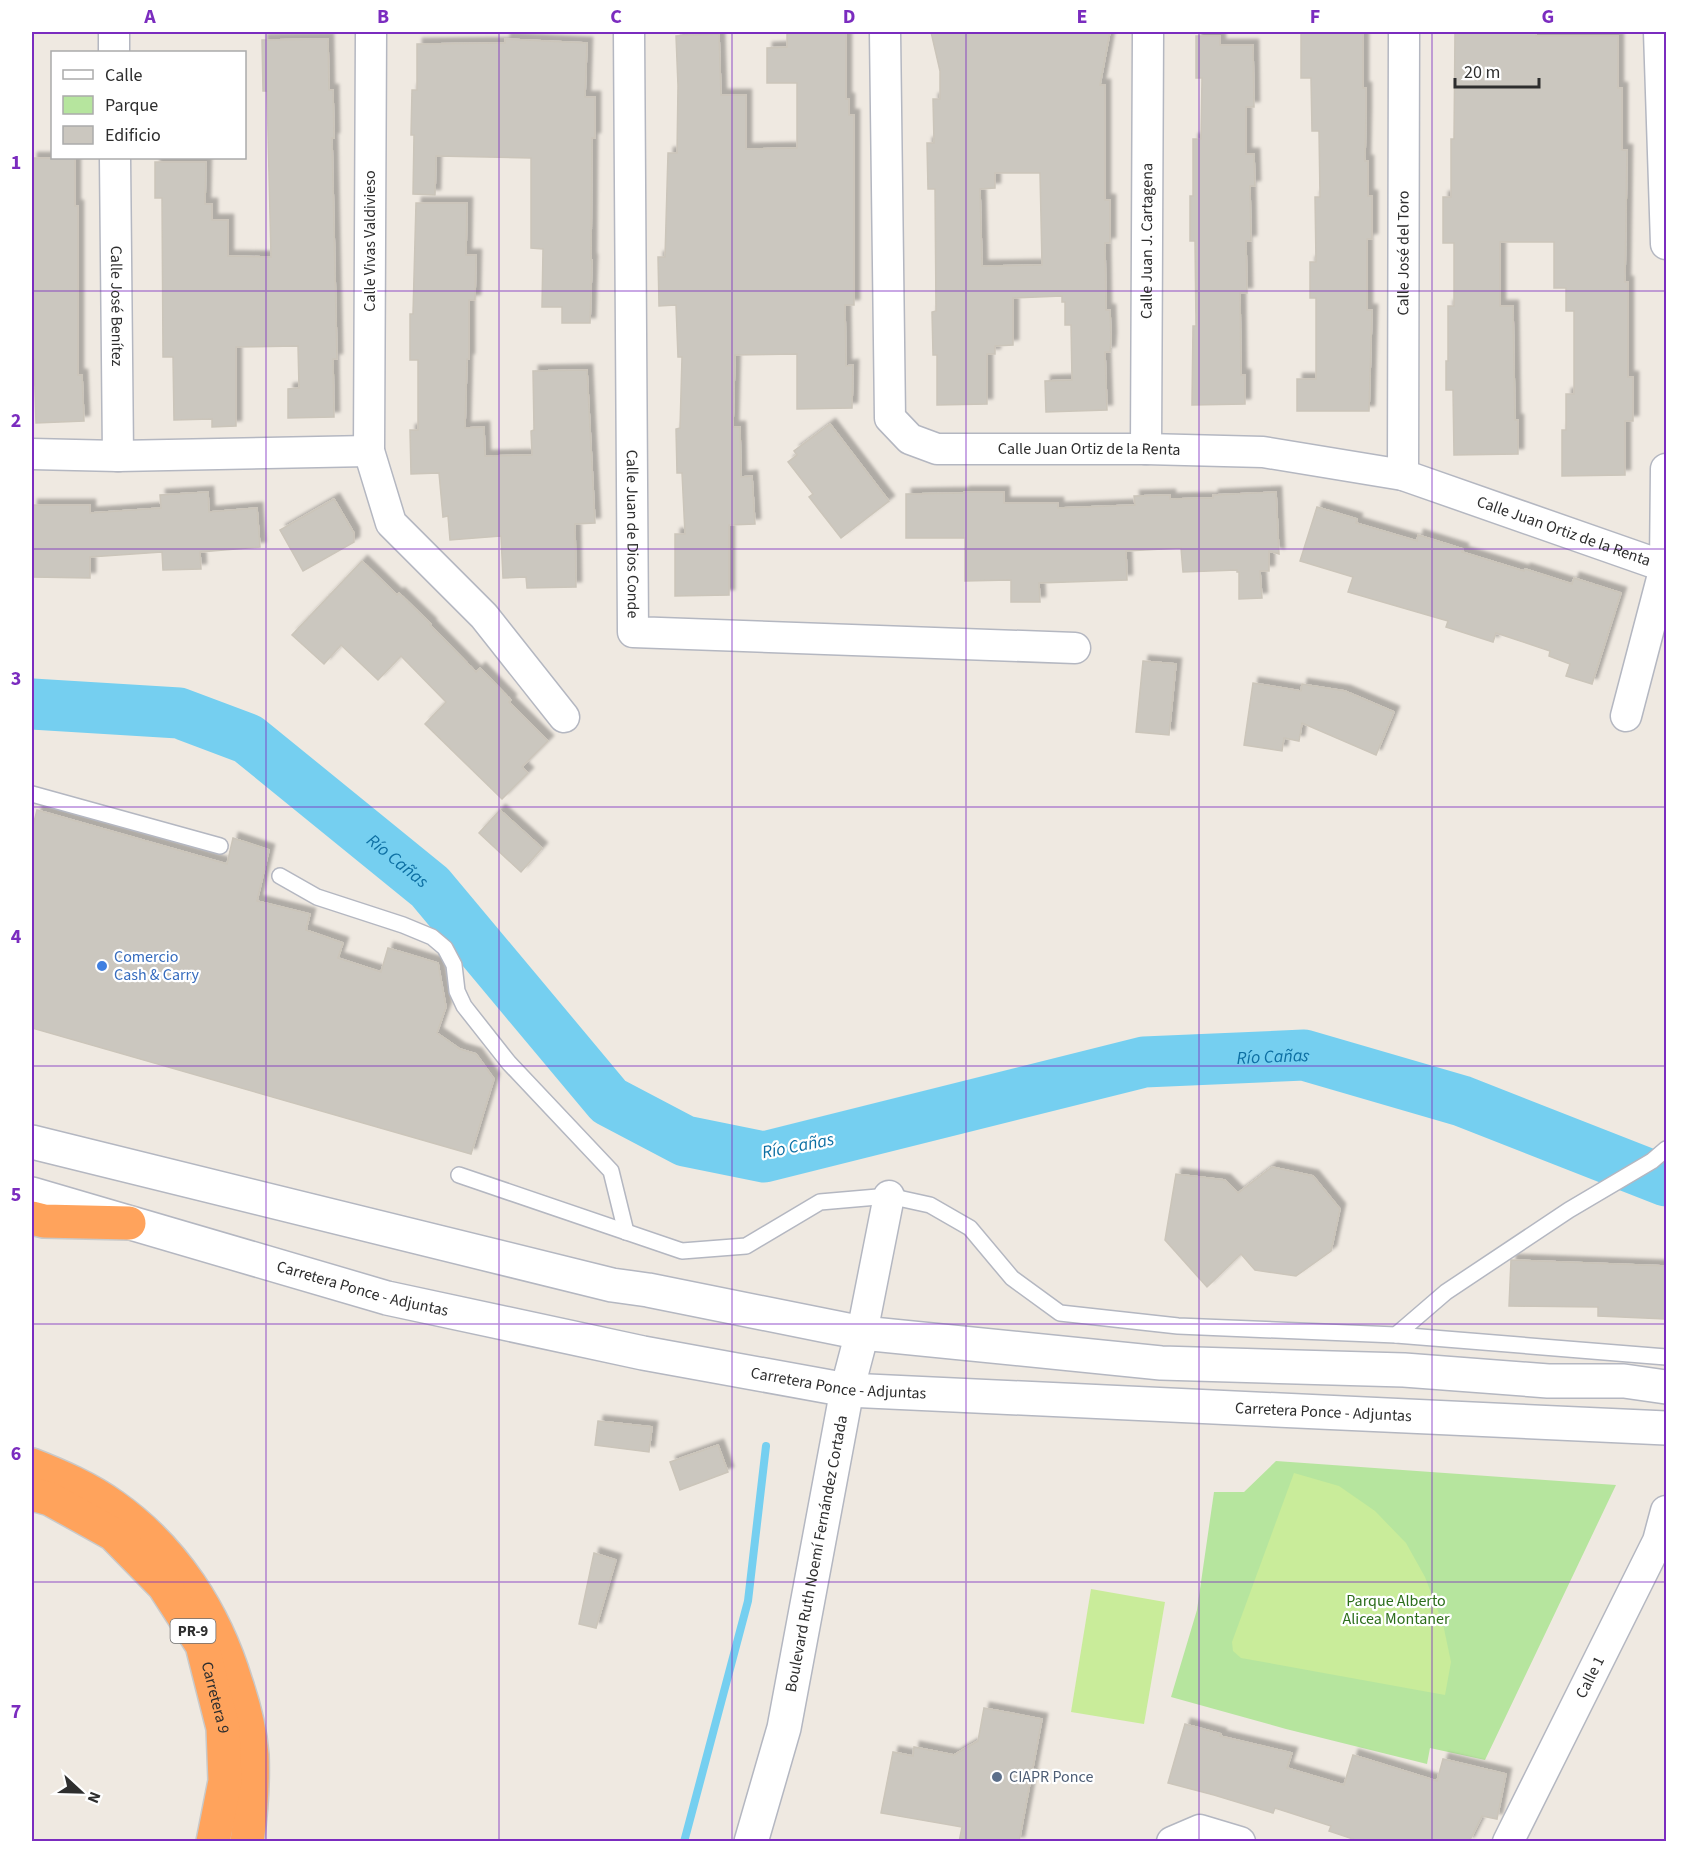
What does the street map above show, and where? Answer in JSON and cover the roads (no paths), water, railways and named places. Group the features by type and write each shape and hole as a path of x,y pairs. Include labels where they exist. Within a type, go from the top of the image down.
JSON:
{"highway":[{"path":"32,1218 44,1221 129,1223"},
{"path":"32,1465 70,1480 113,1506 147,1535 176,1565 205,1608 227,1653 244,1708 252,1754 251,1815 247,1842"},
{"name":"Carretera 9","path":"32,1494 50,1499 113,1534 164,1586 202,1645 223,1728 225,1781 213,1842"}],"street":[{"path":"114,32 114,51"},
{"name":"Calle Vivas Valdivieso","path":"371,32 369,451 391,523 484,615 564,717"},
{"name":"Calle Juan de Dios Conde","path":"628,32 633,632 1075,648"},
{"name":"Calle Juan Ortiz de la Renta","path":"885,32 890,418 910,439 937,449 1146,449 1263,452 1403,475 1666,567"},
{"name":"Calle Juan J. Cartagena","path":"1146,449 1148,32"},
{"name":"Calle José del Toro","path":"1403,475 1404,32"},
{"path":"1659,32 1666,244"},
{"name":"Calle José Benítez","path":"115,159 118,456"},
{"path":"32,454 118,456 369,451"},
{"path":"1626,716 1666,567 1666,470"},
{"path":"32,1142 612,1285 648,1290 862,1333 1161,1363 1404,1370 1548,1381 1624,1381 1666,1387"},
{"name":"Carretera Ponce - Adjuntas","path":"32,1194 387,1298 644,1353 847,1390 1666,1428"},
{"name":"Boulevard Ruth Noemí Fernández Cortada","path":"751,1842 784,1728 847,1390 862,1333 889,1196"},
{"name":"Calle 1","path":"1508,1842 1658,1540 1666,1511"},
{"path":"1172,1842 1200,1830 1240,1842"}],"lane":[{"path":"32,794 220,846"},
{"path":"280,876 317,897 403,925 432,937 445,948 454,965 457,991 464,1006 509,1063 611,1171 626,1232"},
{"path":"1396,1335 1446,1292 1569,1210 1652,1161 1666,1149"},
{"path":"459,1175 682,1251 746,1246 819,1202 889,1196 930,1205 970,1228 1012,1278 1060,1313 1178,1326 1396,1335 1666,1357"}],"waterway":[{"name":"Río Cañas","path":"32,704 179,713 248,739 430,887 609,1101 685,1141 764,1157 1144,1062 1304,1055 1462,1101 1666,1181"},
{"path":"684,1842 748,1601 766,1446"}],"place":[{"name":"Comercio Cash & Carry","path":"102,966"},
{"name":"CIAPR Ponce","path":"997,1777"}],"park label":[{"name":"Parque Alberto Alicea Montaner","path":"1396,1610"}]}
